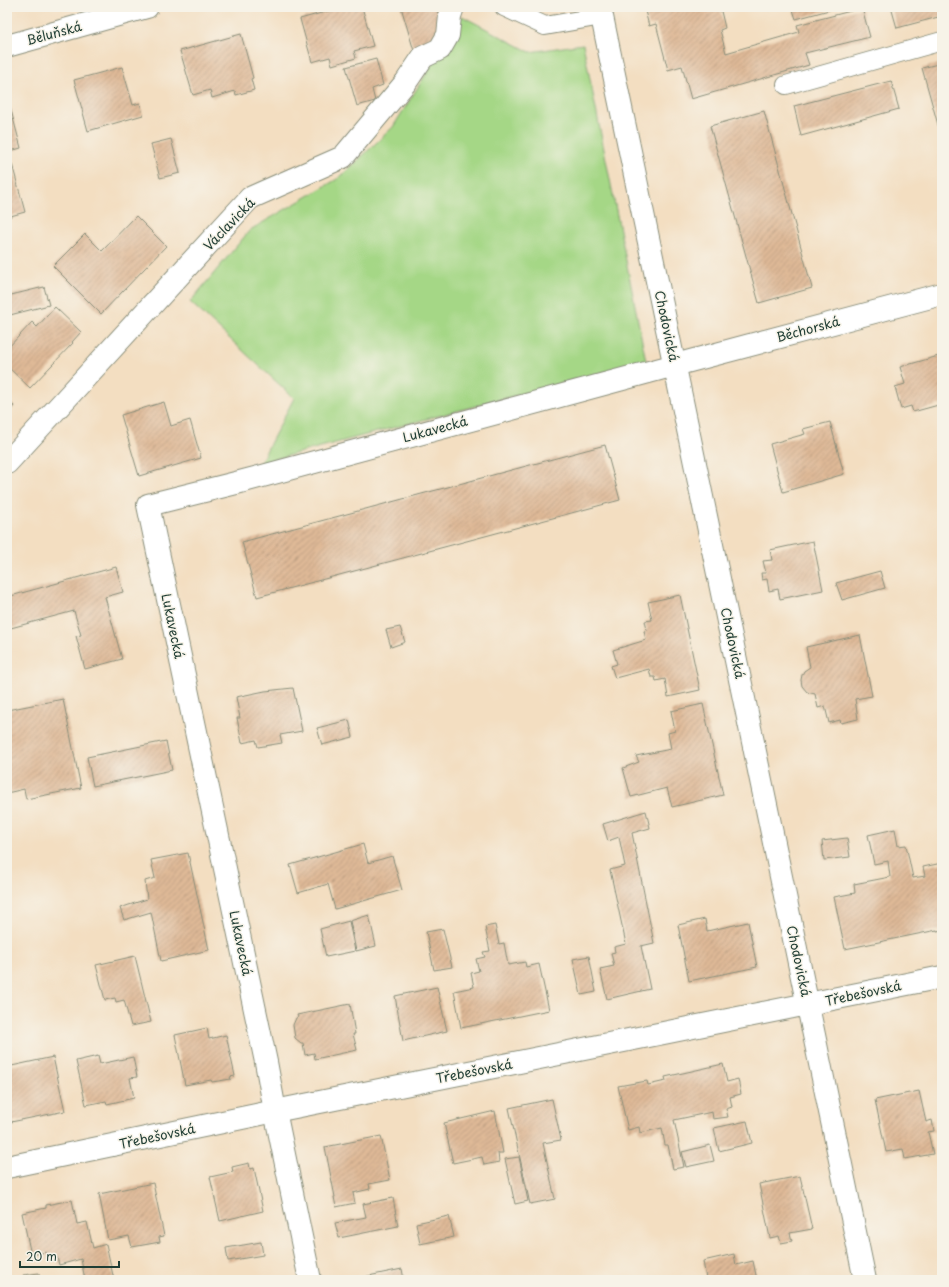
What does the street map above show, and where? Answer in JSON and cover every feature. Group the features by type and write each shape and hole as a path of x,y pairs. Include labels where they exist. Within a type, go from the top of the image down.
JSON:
{"street":[{"name":"Běluňská","path":"7,46 147,7"},
{"name":"Václavická","path":"7,463 250,198 343,157 406,82 423,57 440,49 448,35 450,16 453,7"},
{"name":"Chodovická","path":"601,11 865,1280"},
{"name":"Běchorská","path":"675,365 942,294"},
{"name":"Lukavecká","path":"310,1280 275,1111 265,1054 148,505 240,482 675,365"},
{"name":"Třebešovská","path":"7,1167 275,1111 942,977"}],"lane":[{"path":"504,7 545,26 601,11"},
{"path":"786,85 942,41"}],"green space":[{"path":"462,16 530,52 583,44 646,361 260,463 294,398 190,302 250,230 339,178 393,127"}],"building":[{"path":"343,7 362,7 373,46 354,51 356,58 332,65 330,57 312,62 300,19"},
{"path":"401,7 436,7 445,37 414,51"},
{"path":"651,7 720,7 725,28 720,30 726,53 799,32 797,25 862,8 870,37 805,53 809,65 691,99 682,66 668,70 656,24 649,26 645,11 651,10"},
{"path":"792,7 840,7 796,19"},
{"path":"891,7 942,7 942,16 897,28"},
{"path":"241,34 253,78 251,79 254,90 236,95 235,91 212,98 210,90 193,95 180,51"},
{"path":"376,59 383,85 372,89 375,101 357,106 346,67"},
{"path":"942,63 942,139 922,68"},
{"path":"122,67 133,105 140,103 143,115 88,131 74,80"},
{"path":"891,81 899,109 801,136 794,106"},
{"path":"7,99 21,148 7,152"},
{"path":"764,111 812,288 759,303 710,126"},
{"path":"171,139 180,173 160,178 151,144"},
{"path":"12,164 25,212 7,217 7,166"},
{"path":"136,216 166,246 101,314 53,266 85,234 102,251"},
{"path":"44,287 49,305 10,315 7,305 7,296"},
{"path":"55,307 81,332 72,342 73,343 30,388 7,366 7,349 32,322 37,327"},
{"path":"942,355 942,404 913,412 911,406 901,409 895,387 905,384 900,367"},
{"path":"7,399 14,406 7,414"},
{"path":"164,402 171,426 190,420 201,458 139,476 121,415"},
{"path":"830,422 844,474 783,492 770,444 805,434 803,429"},
{"path":"605,445 620,500 257,597 242,542"},
{"path":"813,541 823,590 780,599 778,589 769,591 767,579 762,580 761,573 766,573 763,561 772,560 770,550"},
{"path":"116,567 123,592 105,597 122,659 85,669 76,636 81,635 74,611 7,629 7,597"},
{"path":"880,571 885,588 842,600 836,583"},
{"path":"680,595 700,690 668,697 665,679 656,681 655,677 651,677 649,669 615,678 611,666 617,664 613,650 646,640 644,631 647,630 645,621 652,620 648,602"},
{"path":"400,627 405,642 391,647 386,630"},
{"path":"860,635 872,696 855,699 858,719 841,723 840,720 829,723 825,706 818,708 815,694 807,692 802,686 802,675 804,671 810,667 806,647"},
{"path":"293,688 302,731 280,735 282,743 258,747 256,740 242,743 237,718 240,718 236,697 265,691"},
{"path":"63,699 81,788 26,799 24,789 7,793 7,710"},
{"path":"703,704 723,795 672,807 667,788 631,797 623,768 639,762 636,756 671,749 668,733 675,731 671,711"},
{"path":"349,720 353,737 322,745 317,728"},
{"path":"166,741 172,770 93,786 87,757"},
{"path":"646,811 650,828 632,833 654,943 641,946 650,989 607,999 600,969 614,966 611,953 615,952 614,947 626,944 610,870 625,866 619,837 608,841 603,824"},
{"path":"895,829 898,846 906,845 913,878 925,876 923,867 942,863 942,930 845,949 834,897 855,893 854,884 890,877 888,861 874,864 868,835"},
{"path":"847,838 850,857 824,860 822,841"},
{"path":"363,844 368,863 392,856 402,890 335,909 328,884 298,893 290,865"},
{"path":"188,853 209,950 161,961 151,912 124,920 120,908 147,899 145,881 155,878 151,860"},
{"path":"369,915 376,946 356,951 350,921"},
{"path":"705,919 707,931 748,922 757,967 689,981 678,925"},
{"path":"349,921 355,951 326,957 320,929"},
{"path":"495,925 499,944 504,943 508,965 525,962 526,967 539,964 549,1010 461,1028 454,991 474,987 471,973 479,971 476,959 485,957 483,952 490,951 485,927"},
{"path":"443,929 452,967 434,970 426,932"},
{"path":"135,956 151,1022 131,1026 124,1000 116,1002 115,998 105,1000 96,965"},
{"path":"589,956 596,992 581,995 573,959"},
{"path":"437,987 447,1031 403,1041 395,996"},
{"path":"350,1004 355,1034 353,1034 357,1050 315,1059 314,1053 305,1055 303,1043 295,1038 293,1025 298,1017 297,1015"},
{"path":"207,1028 209,1039 226,1035 235,1076 230,1077 231,1079 212,1082 211,1080 185,1085 175,1035"},
{"path":"98,1056 100,1064 133,1057 137,1077 130,1078 134,1098 107,1104 106,1101 86,1105 76,1061"},
{"path":"53,1057 65,1111 11,1122 7,1105 7,1067"},
{"path":"723,1064 727,1082 738,1079 741,1094 730,1097 732,1107 726,1109 728,1117 713,1119 712,1112 674,1120 684,1167 673,1169 668,1145 665,1145 662,1128 640,1133 639,1127 628,1130 618,1086 647,1081 648,1085 666,1081 665,1077"},
{"path":"919,1091 926,1122 932,1120 934,1131 928,1132 933,1154 905,1159 903,1149 886,1152 875,1100"},
{"path":"552,1099 561,1140 543,1143 555,1199 530,1204 509,1108"},
{"path":"495,1111 503,1153 498,1153 499,1162 484,1165 482,1157 453,1163 444,1123"},
{"path":"747,1121 752,1143 719,1151 714,1128"},
{"path":"381,1136 390,1180 369,1184 370,1189 353,1193 355,1203 336,1207 325,1147"},
{"path":"710,1145 714,1161 686,1167 682,1152"},
{"path":"519,1157 528,1201 515,1204 505,1159"},
{"path":"249,1163 250,1169 254,1168 263,1211 220,1221 210,1177 233,1172 232,1167"},
{"path":"800,1176 812,1229 790,1233 792,1241 781,1243 779,1236 770,1238 759,1184"},
{"path":"153,1183 164,1236 159,1237 160,1242 132,1247 129,1236 108,1240 99,1194"},
{"path":"393,1198 398,1226 339,1238 335,1223 366,1217 363,1204"},
{"path":"72,1200 77,1224 87,1222 93,1248 106,1244 114,1280 85,1280 81,1259 59,1265 57,1257 48,1260 46,1252 31,1255 22,1213 46,1208 46,1205"},
{"path":"449,1216 454,1237 420,1244 416,1223"},
{"path":"261,1242 263,1255 228,1261 226,1248"},
{"path":"734,1254 736,1265 753,1261 757,1280 703,1280 706,1279 703,1261"},
{"path":"402,1269 404,1280 354,1280 354,1279"},
{"path":"39,1273 40,1280 24,1280 23,1275"}]}
